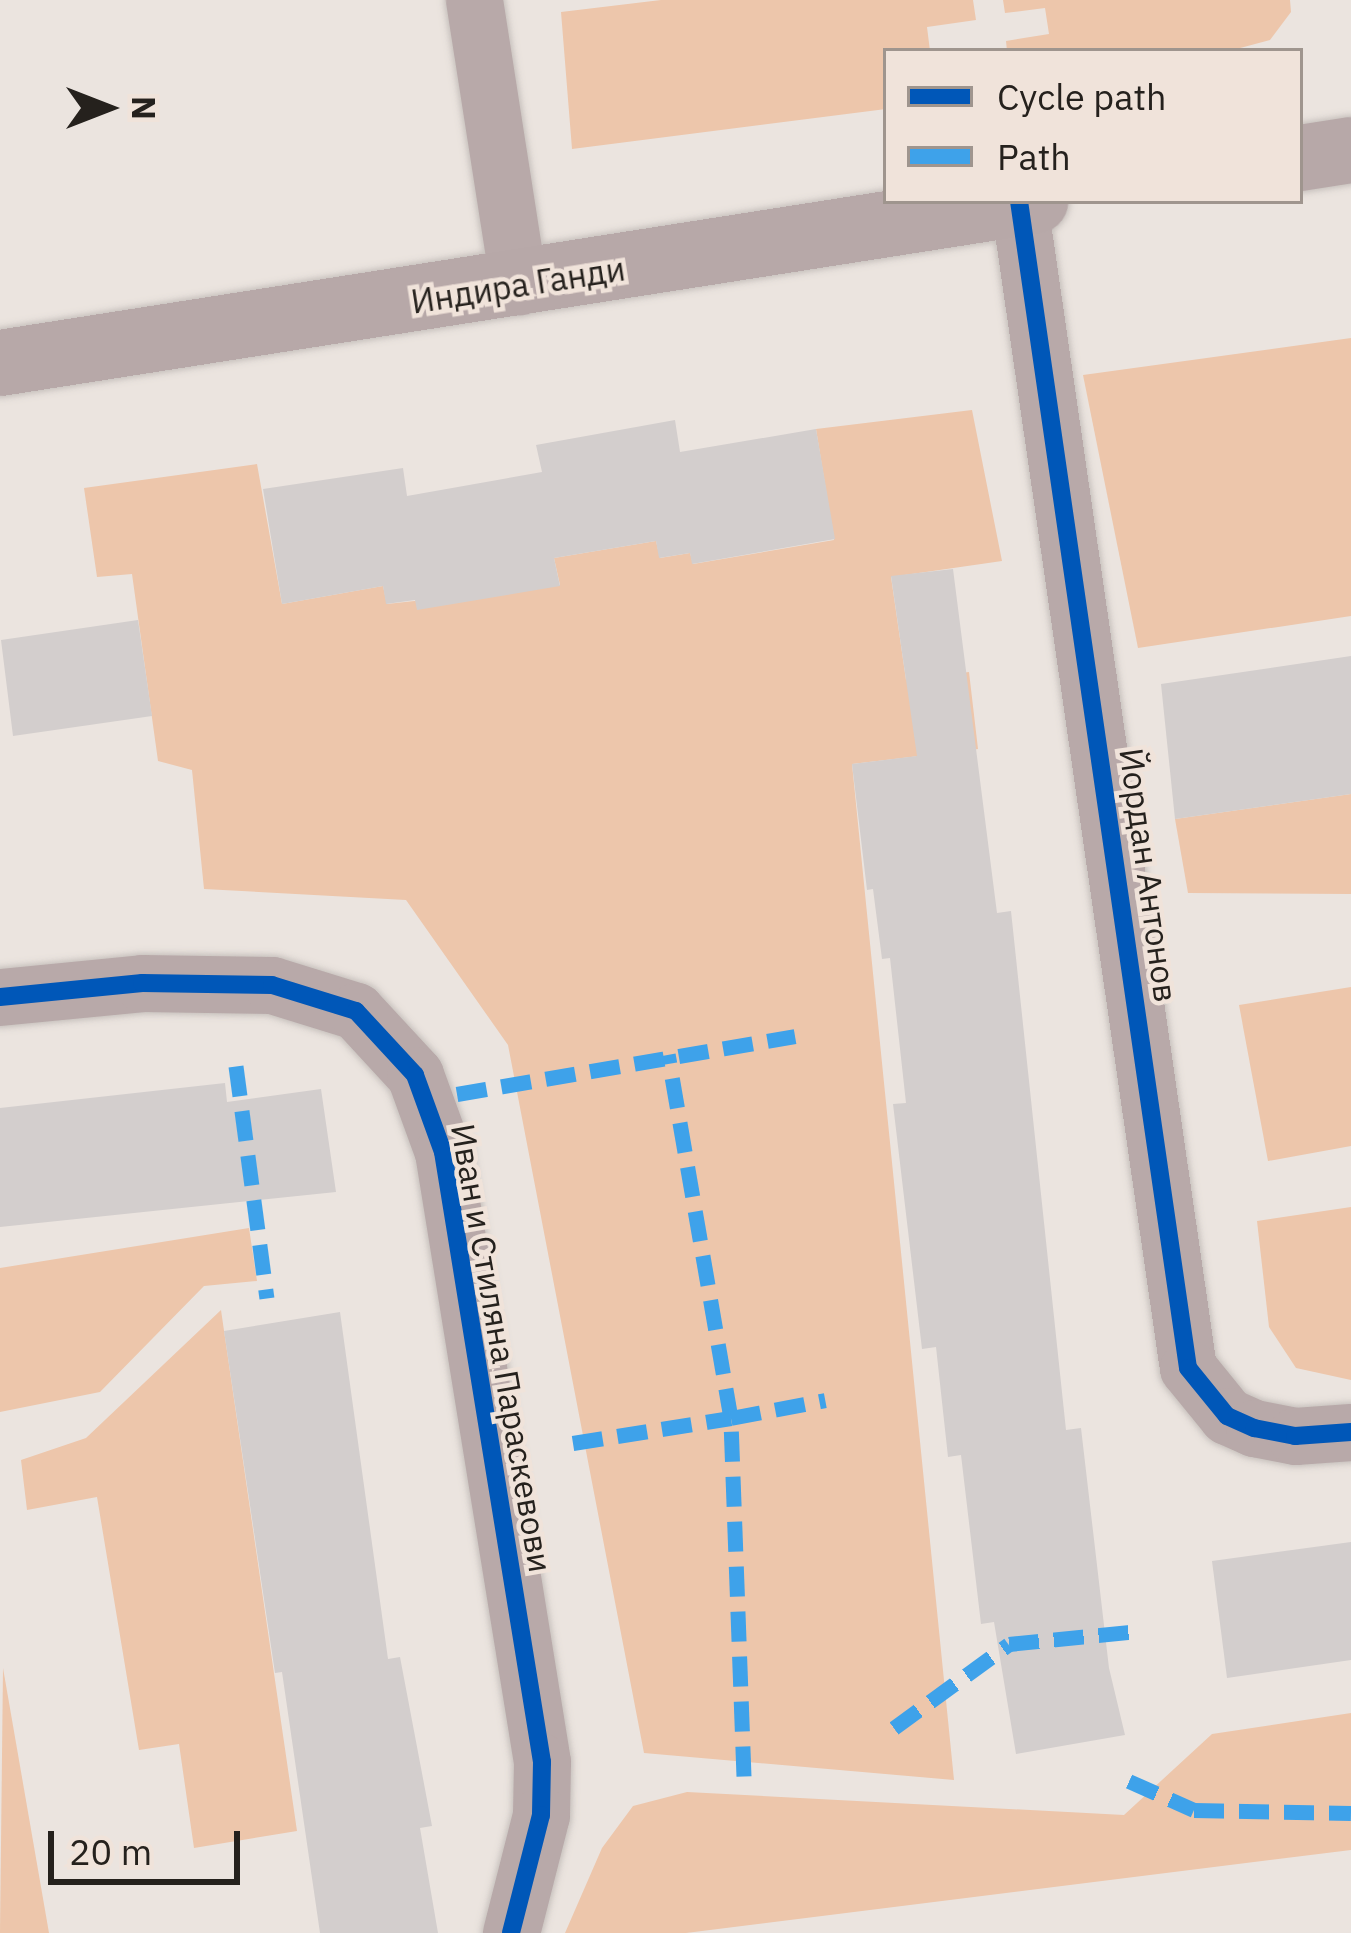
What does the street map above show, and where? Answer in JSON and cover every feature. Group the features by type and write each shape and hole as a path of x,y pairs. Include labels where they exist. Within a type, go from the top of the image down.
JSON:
{"street":[{"path":"474,0 520,286"},
{"path":"1303,158 1351,150"},
{"name":"Индира Ганди","path":"0,363 520,286 1015,204"},
{"name":"Йордан Антонов","path":"1027,204 1188,1368 1227,1416 1253,1428 1295,1436 1351,1432"},
{"name":"Иван и Стиляна Параскевови","path":"0,997 142,983 272,985 356,1011 415,1075 447,1173 542,1762 541,1815 511,1933"}],"shaded area":[{"path":"661,0 973,0 976,20 927,27 930,48 883,48 883,109 572,149 561,12"},
{"path":"1003,0 1290,0 1291,12 1270,40 1240,48 1007,48 1006,41 1049,34 1045,8 1005,13"},
{"path":"1351,338 1351,616 1138,648 1083,375"},
{"path":"972,410 1002,561 891,577 906,680 969,672 978,749 852,764 954,1780 644,1753 508,1045 406,900 204,889 192,770 158,761 132,574 97,577 84,488 257,464 282,604 383,586 387,604 560,585 554,558 656,541 660,558 690,553 693,564 834,540 816,429"},
{"path":"1351,794 1351,894 1188,893 1175,819"},
{"path":"1351,987 1351,1146 1268,1161 1239,1005"},
{"path":"1351,1207 1351,1380 1296,1368 1269,1327 1257,1221"},
{"path":"249,1228 257,1281 204,1286 100,1392 0,1412 0,1268"},
{"path":"221,1310 297,1831 194,1848 179,1744 139,1750 97,1497 27,1510 21,1460 86,1438"},
{"path":"3,1668 49,1933 0,1933"},
{"path":"1351,1713 1351,1850 686,1933 565,1933 602,1848 633,1806 687,1792 1124,1815 1212,1734"}],"building":[{"path":"675,420 680,452 816,429 835,539 692,564 690,553 659,558 656,541 554,558 560,586 417,610 415,600 386,604 383,586 282,604 263,489 403,468 407,496 542,472 536,445"},
{"path":"953,569 997,913 1011,911 1066,1430 1081,1428 1109,1668 1125,1735 1016,1754 994,1622 981,1624 961,1455 948,1457 936,1347 922,1349 893,1104 906,1103 890,958 882,959 873,889 867,890 852,764 917,756 891,576"},
{"path":"138,620 152,716 13,736 1,640"},
{"path":"1351,656 1351,794 1175,819 1161,684"},
{"path":"225,1083 227,1102 321,1089 336,1192 0,1227 0,1108"},
{"path":"340,1312 388,1659 400,1657 432,1826 420,1828 438,1933 320,1933 282,1672 275,1673 224,1331"},
{"path":"1351,1542 1351,1660 1227,1678 1212,1561"}],"marked path":[{"path":"457,1094 795,1036"},
{"path":"573,1443 731,1418 668,1054"},
{"path":"236,1066 267,1298"},
{"path":"744,1776 731,1418 825,1400"},
{"path":"894,1728 1009,1644 1130,1632"},
{"path":"1129,1781 1194,1810 1351,1813"}],"cycle path":[{"path":"1019,204 1188,1368 1227,1416 1254,1428 1295,1436 1351,1432"},
{"path":"0,997 142,983 272,985 356,1011 415,1075 443,1152 542,1762 541,1815 511,1933"}]}
